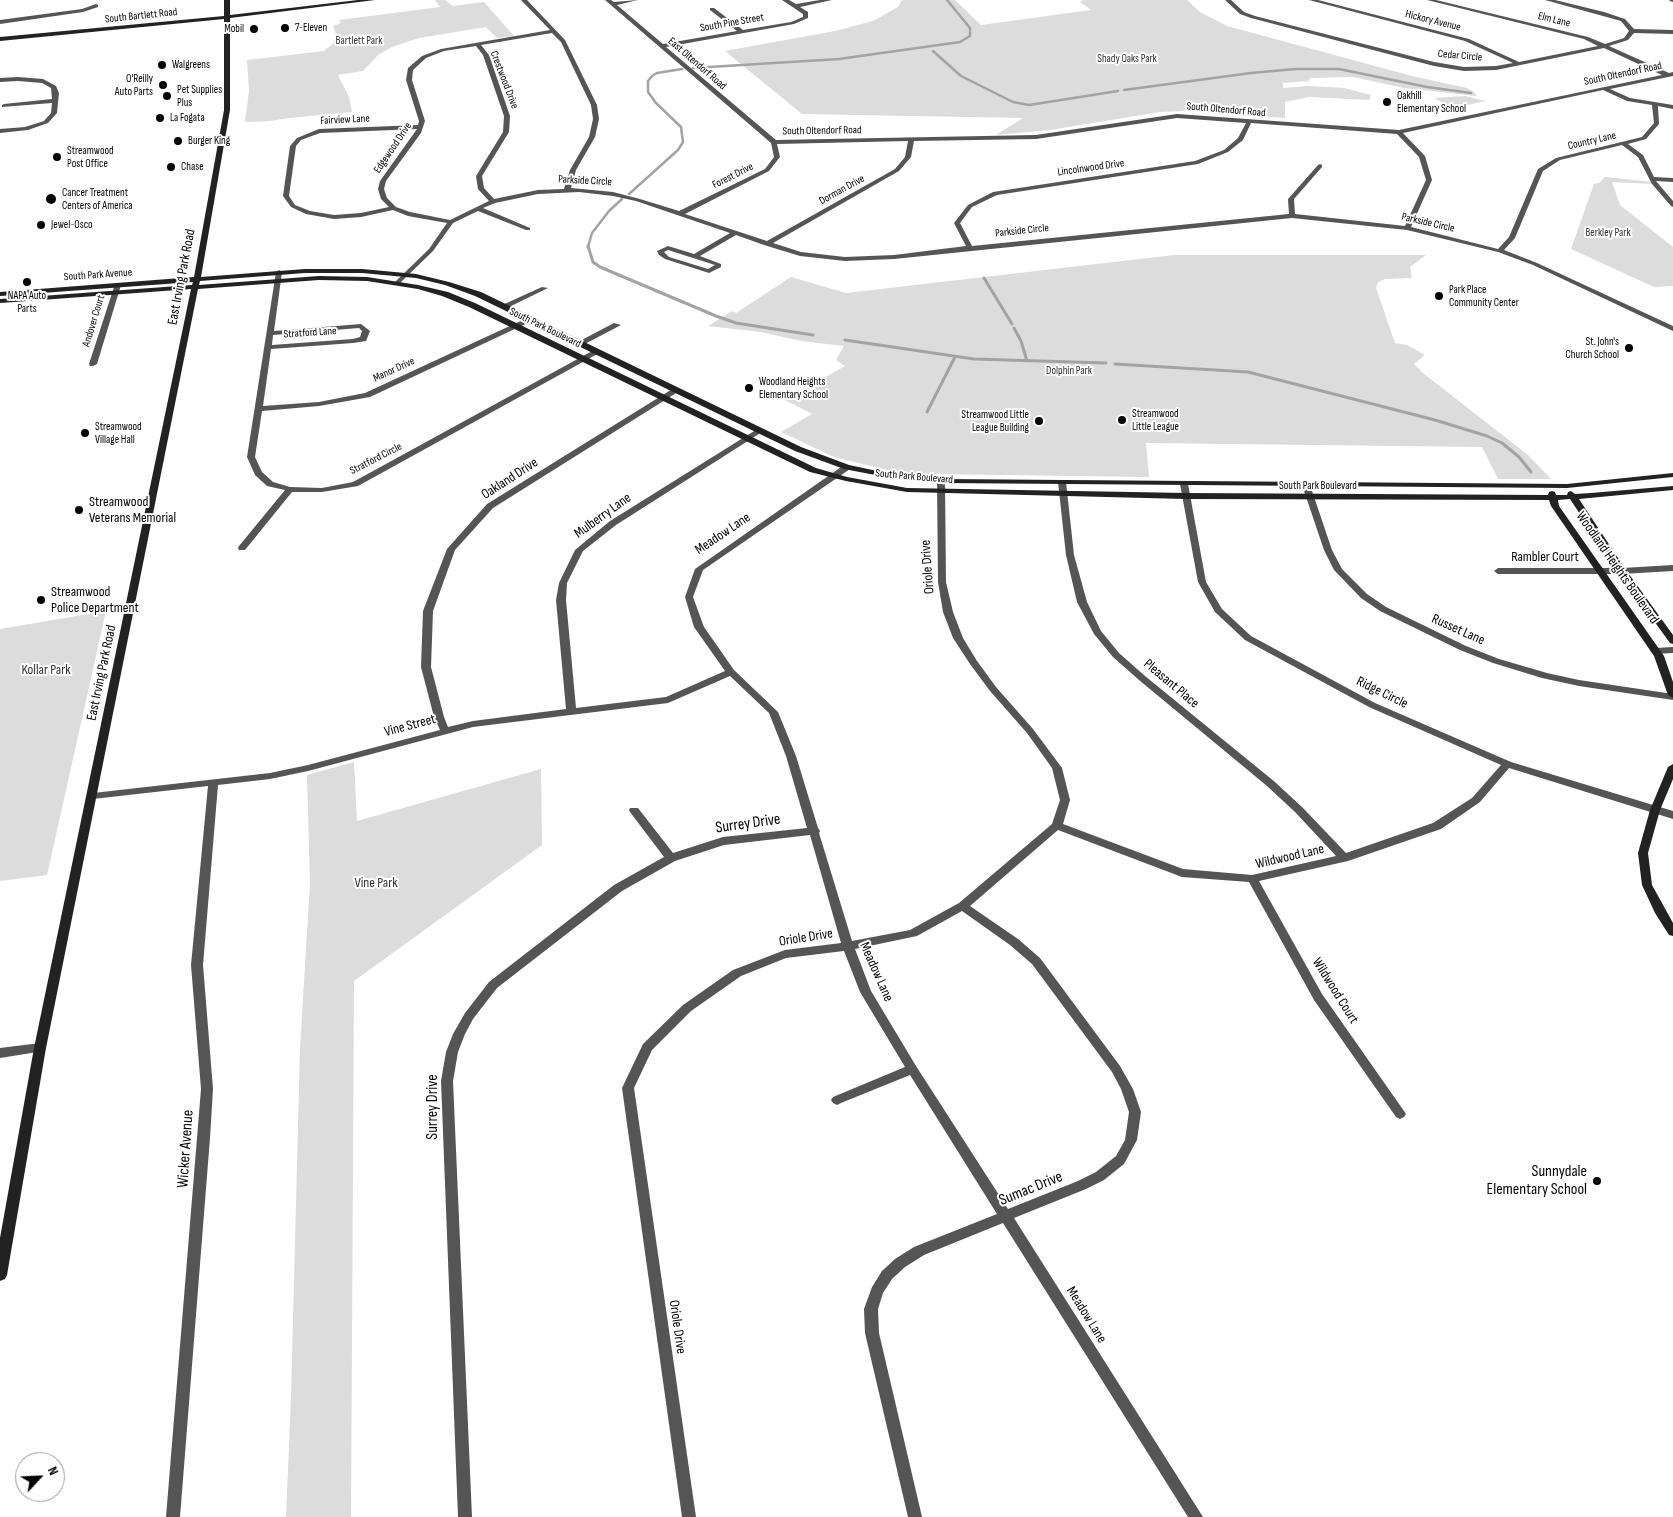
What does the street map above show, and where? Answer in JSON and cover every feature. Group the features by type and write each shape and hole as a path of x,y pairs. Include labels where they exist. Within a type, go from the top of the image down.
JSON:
{"street":[{"name":"East Irving Park Road","path":"0,1275 40,1048 197,282 227,110 227,0"},
{"name":"South Bartlett Road","path":"0,39 226,17 372,0"},
{"path":"524,0 531,10 566,45 594,105 596,119 592,137 573,170 567,190"},
{"path":"611,2 635,0"},
{"path":"785,0 796,6 829,0"},
{"name":"Cedar Circle","path":"1228,0 1242,13 1253,17 1434,64 1478,69 1605,46 1626,40 1632,31"},
{"name":"Hickory Avenue","path":"1312,0 1467,40 1518,63"},
{"name":"Elm Lane","path":"1430,0 1586,38 1670,74"},
{"path":"1548,0 1602,12 1623,20 1632,31 1673,32"},
{"name":"East Oltendorf Road","path":"611,2 774,142"},
{"path":"0,22 83,10 96,6"},
{"name":"South Pine Street","path":"661,46 805,18 806,13 796,6"},
{"path":"712,9 741,31"},
{"name":"Edgewood Drive","path":"394,208 384,199 381,189 383,181 418,134 422,121 409,76 413,64 424,57 443,50 554,31"},
{"name":"Crestwood Drive","path":"476,44 486,55 507,116 506,132 478,176 481,189 493,201"},
{"name":"South Oltendorf Road","path":"774,142 1036,136 1144,119 1177,116 1399,132 1670,74"},
{"path":"0,80 42,81 54,87 56,93 54,113 46,122 26,129 0,131"},
{"path":"1605,89 1629,100 1655,106 1673,107"},
{"path":"4,106 55,101"},
{"name":"Country Lane","path":"1500,252 1512,238 1540,170 1558,159 1644,138 1657,123 1655,106"},
{"name":"Lincolnwood Drive","path":"970,248 957,224 970,206 996,193 1196,163 1226,151 1241,139 1249,122"},
{"name":"Fairview Lane","path":"394,208 361,215 334,217 308,213 293,206 286,196 292,146 299,138 319,131 421,127"},
{"path":"1399,132 1422,156 1429,180 1407,228"},
{"name":"Dorman Drive","path":"766,244 897,170 908,157 911,139"},
{"name":"Forest Drive","path":"679,214 767,170 777,157 774,142"},
{"path":"1624,144 1641,156 1661,192 1673,205"},
{"path":"1292,216 1291,199 1320,166"},
{"path":"1653,179 1673,180"},
{"name":"Parkside Circle","path":"398,283 431,250 451,222 493,201 538,192 567,190 613,194 800,254 845,259 894,257 1292,216 1407,228 1500,252 1535,264 1673,329"},
{"path":"394,208 408,214 451,222"},
{"path":"479,209 528,230"},
{"path":"695,256 719,266 709,271 667,258 660,251 672,248 695,256 735,234"},
{"name":"South Park Boulevard","path":"197,282 278,277 344,270 407,274 454,286 504,306 759,430 847,468 940,486 1064,494 1552,498 1573,498 1673,488"},
{"name":"South Park Boulevard","path":"278,277 329,278 398,283 418,286 459,299 745,439 813,470 899,489 1062,482 1567,486 1673,475"},
{"name":"Stratford Circle","path":"278,277 251,457 258,473 270,484 290,489 322,490 355,484 597,352"},
{"name":"South Park Avenue","path":"1,297 197,282"},
{"name":"Andover Court","path":"93,364 116,288"},
{"name":"South Park Boulevard","path":"504,306 544,288"},
{"name":"Manor Drive","path":"259,409 319,404 366,395 530,320"},
{"name":"South Park Boulevard","path":"580,343 617,325"},
{"name":"Stratford Lane","path":"268,347 353,341 363,339 366,332 361,326 271,333"},
{"name":"Oakland Drive","path":"445,731 439,717 426,667 427,620 428,611 452,549 490,506 677,390"},
{"name":"Mulberry Lane","path":"571,712 561,600 563,582 580,550 613,523 759,430"},
{"name":"Meadow Lane","path":"847,468 699,569 689,597 699,627 731,672 773,712 791,756 848,946 866,992 912,1069 1196,1517"},
{"name":"Pleasant Place","path":"1062,482 1070,555 1082,602 1097,632 1116,655 1271,784 1299,810 1344,858"},
{"name":"Ridge Circle","path":"1184,484 1202,582 1218,610 1248,638 1372,705 1507,764 1673,816"},
{"name":"Russet Lane","path":"1306,485 1328,550 1338,570 1364,596 1383,609 1463,648 1546,676 1580,683 1673,696"},
{"name":"Oriole Drive","path":"689,1517 628,1088 647,1047 687,1008 737,973 785,954 848,946 913,933 963,906 1057,826 1065,800 1057,768 1030,731 972,662 958,638 948,612 942,582 940,486"},
{"name":"Woodland Heights Boulevard","path":"1551,486 1555,506 1656,651 1665,670 1673,696"},
{"name":"Woodland Heights Boulevard","path":"1567,486 1622,571 1673,641"},
{"path":"242,548 290,489"},
{"name":"Rambler Court","path":"1498,571 1622,571 1673,568"},
{"path":"1656,651 1673,650"},
{"name":"Vine Street","path":"93,796 213,783 297,771 445,731 499,720 668,700 731,672"},
{"name":"Wildwood Lane","path":"1057,826 1182,873 1252,879 1344,858 1437,826 1476,800 1507,764"},
{"path":"1673,767 1644,845 1645,877 1655,903 1673,932"},
{"name":"Wicker Avenue","path":"173,1517 204,1138 206,1089 197,965 213,783"},
{"path":"634,810 672,858"},
{"name":"Surrey Drive","path":"465,1517 447,1081 452,1052 469,1016 479,1001 500,980 618,888 672,858 723,841 815,831"},
{"name":"Wildwood Court","path":"1252,879 1318,997 1400,1114"},
{"name":"Sumac Drive","path":"915,1517 870,1320 874,1299 887,1275 908,1257 1100,1176 1120,1160 1131,1140 1135,1112 1127,1089 1116,1069 1036,961 1014,942 963,906"},
{"path":"0,1053 40,1048"},
{"path":"837,1100 912,1069"}],"green space":[{"name":"Bartlett Park","path":"435,0 445,0 453,6 484,2 514,36 497,38 486,27 419,38 392,47 378,55 363,71 338,75 349,97 352,112 245,122 249,91 247,60 324,51 333,44 336,34 333,26 341,23 339,20 440,7"},
{"name":"Shady Oaks Park","path":"902,0 955,0 981,25 1091,10 1080,2 1083,0 1187,0 1200,12 1227,26 1412,76 1467,88 1477,96 1404,88 1353,77 1311,78 1308,81 1283,83 1283,88 1308,86 1344,88 1371,95 1369,100 1309,97 1285,102 1285,118 1187,111 1160,112 1050,130 996,135 1023,118 802,114 725,51 835,31 873,21 898,7"},
{"path":"1465,96 1486,101 1453,108 1434,98"},
{"name":"Berkley Park","path":"1605,177 1652,182 1654,184 1612,182 1620,205 1673,247 1673,286 1654,287 1571,249 1594,184 1599,183"},
{"name":"Dolphin Park","path":"1174,255 1426,255 1410,267 1412,278 1385,279 1378,282 1376,288 1395,343 1407,345 1425,355 1414,364 1423,373 1528,455 1551,479 1498,479 1482,447 1146,443 1149,477 926,474 888,470 834,457 781,432 812,414 785,400 845,366 836,360 844,346 801,341 761,332 708,326 732,311 736,313 791,277 846,293"},
{"name":"Kollar Park","path":"106,611 47,875 0,881 0,629"},
{"name":"Vine Park","path":"354,762 357,821 541,769 542,845 354,981 351,1517 286,1517 300,1048 310,883 307,775"}],"waterway":[{"path":"693,68 839,59 960,42 970,36 970,28 947,0"},
{"path":"933,51 961,76 1013,102 1029,105 1118,91"},
{"path":"629,194 678,150 683,142 681,127 656,103 648,92 648,81 652,76 657,73 682,69"},
{"path":"1124,90 1251,73 1295,69 1339,69 1427,87 1471,93"},
{"path":"588,246 592,233 609,211 622,199"},
{"path":"588,246 593,262 600,267 716,316 736,323 813,335"},
{"path":"984,278 1012,324"},
{"path":"1014,328 1021,341 1027,361"},
{"path":"845,340 974,359 1027,361"},
{"path":"927,412 955,357"},
{"path":"1027,361 1106,363"},
{"path":"1115,364 1248,372 1435,420 1487,436 1502,443 1519,457 1531,472"}],"place":[{"name":"7-Eleven","path":"285,28"},
{"name":"Mobil","path":"254,29"},
{"name":"Walgreens","path":"162,65"},
{"name":"O'Reilly Auto Parts","path":"163,85"},
{"name":"Pet Supplies Plus","path":"167,96"},
{"name":"Oakhill Elementary School","path":"1387,102"},
{"name":"La Fogata","path":"160,118"},
{"name":"Burger King","path":"178,141"},
{"name":"Streamwood Post Office","path":"57,157"},
{"name":"Chase","path":"171,167"},
{"name":"Cancer Treatment Centers of America","path":"51,199"},
{"name":"Jewel-Osco","path":"41,225"},
{"name":"NAPA Auto Parts","path":"27,282"},
{"name":"Park Place Community Center","path":"1439,296"},
{"name":"St. John's Church School","path":"1629,348"},
{"name":"Woodland Heights Elementary School","path":"749,388"},
{"name":"Streamwood Little League","path":"1122,420"},
{"name":"Streamwood Little League Building","path":"1039,421"},
{"name":"Streamwood Village Hall","path":"85,433"},
{"name":"Streamwood Veterans Memorial","path":"79,510"},
{"name":"Streamwood Police Department","path":"41,600"},
{"name":"Sunnydale Elementary School","path":"1597,1181"}]}
